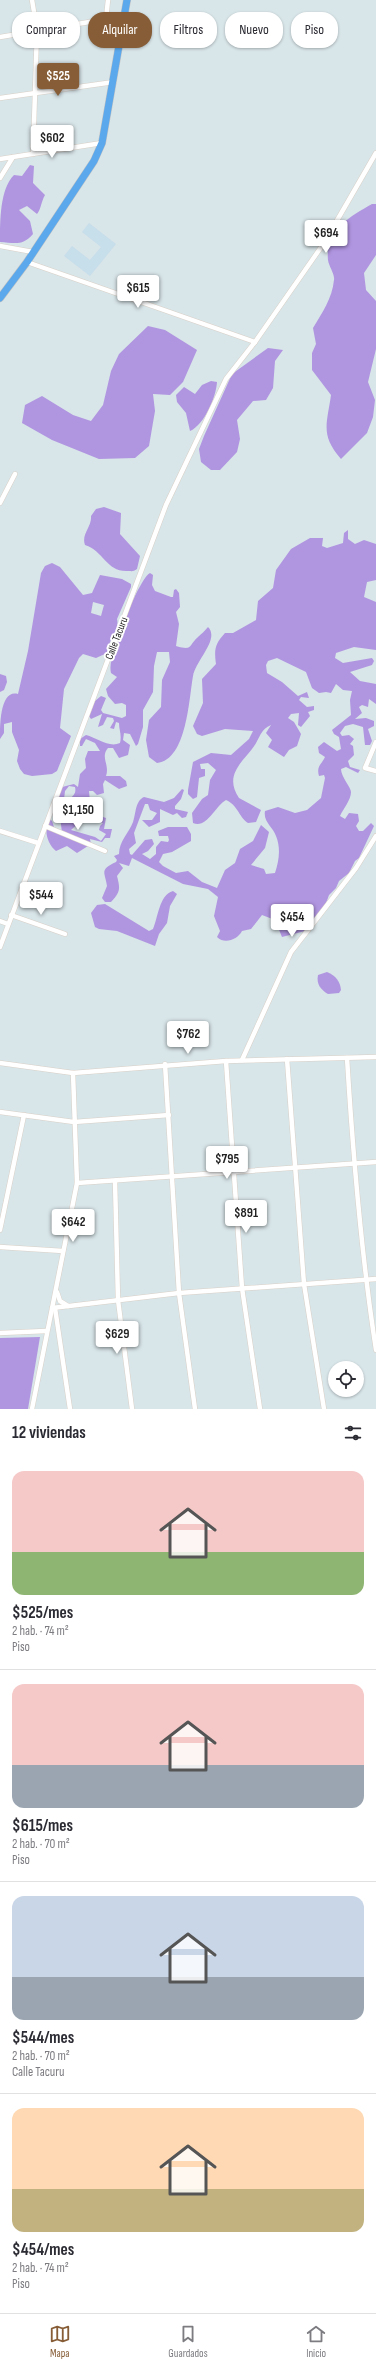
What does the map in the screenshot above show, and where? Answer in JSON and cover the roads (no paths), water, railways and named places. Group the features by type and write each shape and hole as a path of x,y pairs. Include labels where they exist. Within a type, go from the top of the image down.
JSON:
{"main road":[{"path":"126,12 128,0"},
{"path":"0,298 27,262 94,160 102,143 120,48"}],"street":[{"path":"32,0 34,12"},
{"path":"107,12 108,0"},
{"path":"0,37 12,35"},
{"path":"33,154 36,48"},
{"path":"0,98 114,82"},
{"path":"0,159 102,143"},
{"name":"Calle Tacuru","path":"0,947 166,505 226,379 255,342 324,243 376,153"},
{"path":"0,178 13,157"},
{"path":"0,246 33,252"},
{"path":"27,262 255,342"},
{"path":"0,503 15,474"},
{"path":"376,742 365,768 376,771"},
{"path":"45,826 105,851"},
{"path":"0,831 38,844"},
{"path":"242,1060 291,952 356,868 376,836"},
{"path":"11,915 65,934"},
{"path":"0,921 8,924"},
{"path":"0,1063 73,1073 165,1064 242,1060 376,1057"},
{"path":"347,1058 353,1163 365,1280 376,1350"},
{"path":"287,1059 304,1284 324,1409"},
{"path":"226,1061 242,1288 260,1409"},
{"path":"165,1064 179,1293 194,1409"},
{"path":"32,1409 46,1331 54,1308 63,1251 77,1182 73,1073"},
{"path":"0,1112 74,1122 169,1115"},
{"path":"0,1230 24,1115"},
{"path":"77,1182 115,1181 233,1171 376,1162"},
{"path":"115,1181 118,1300 132,1409"},
{"path":"0,1247 63,1251"},
{"path":"54,1308 179,1293 376,1279"},
{"path":"56,1290 60,1301 69,1306"},
{"path":"54,1308 70,1409"},
{"path":"0,1333 46,1331"}]}
